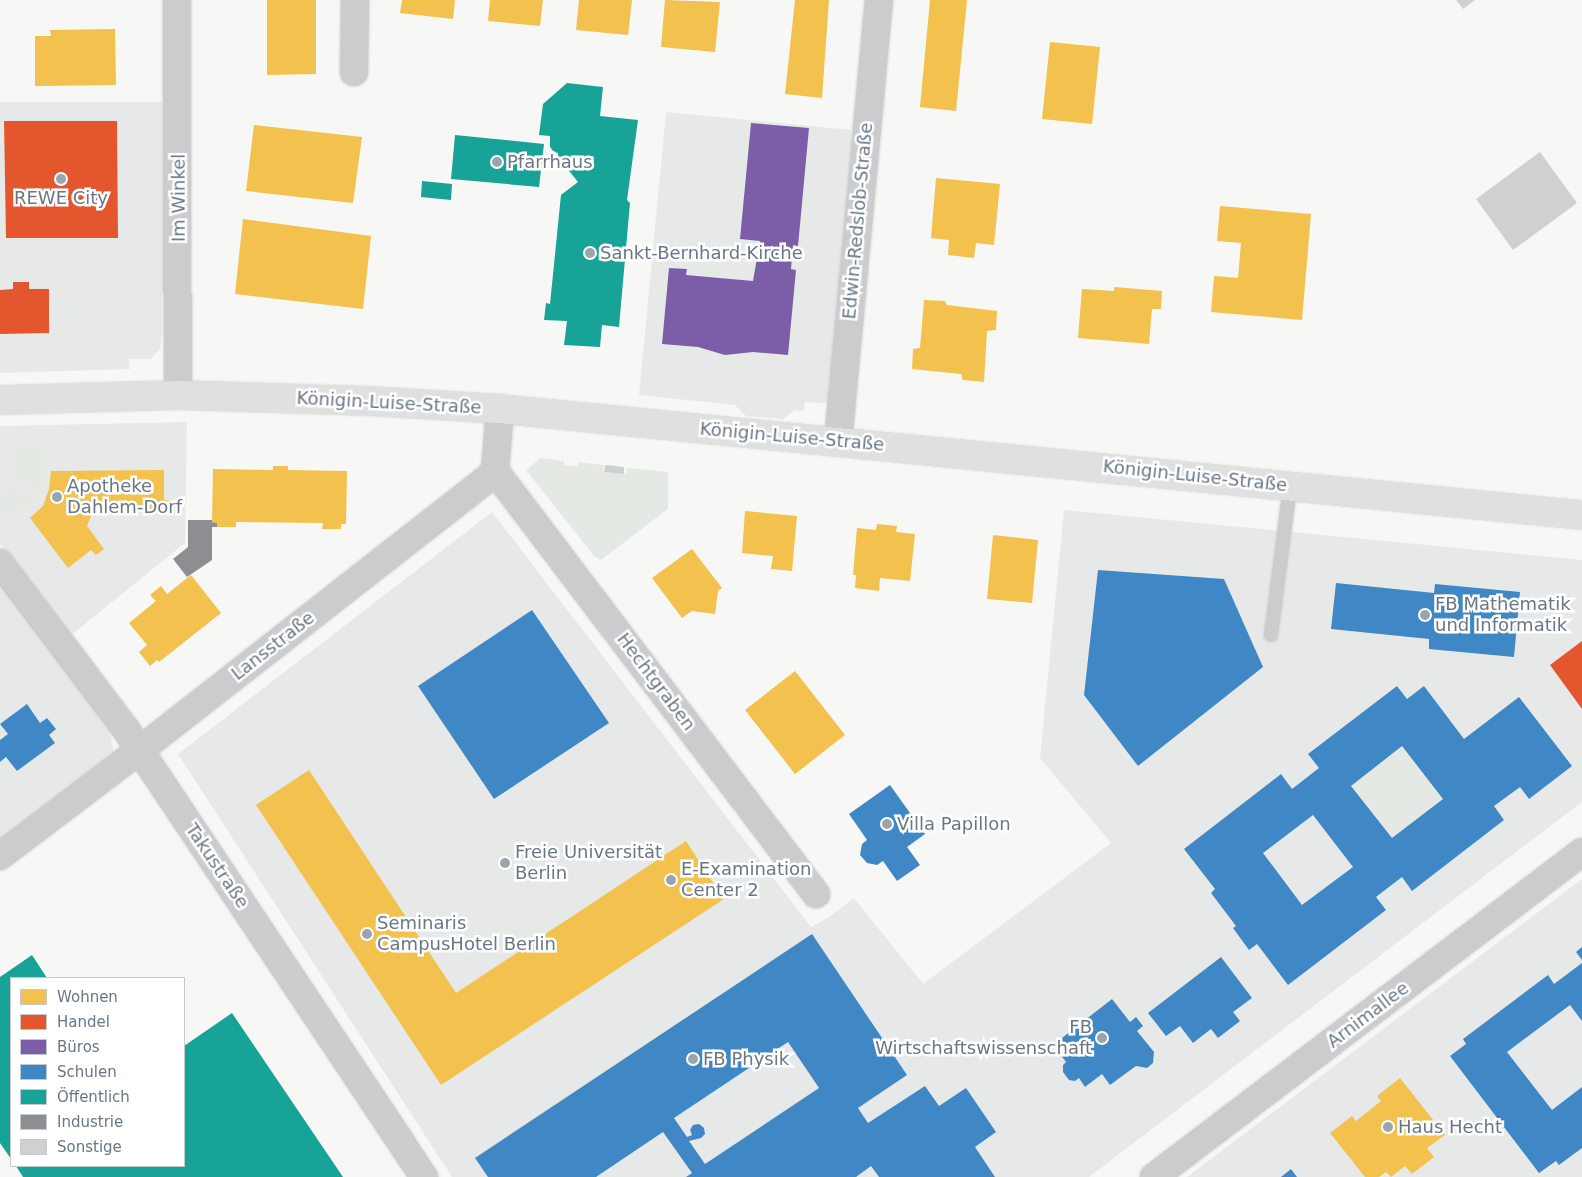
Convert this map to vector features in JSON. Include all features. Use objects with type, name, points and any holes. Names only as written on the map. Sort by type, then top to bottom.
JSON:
[{"type":"main road","name":"Königin-Luise-Straße","points":[[0,400],[178,395],[370,400],[500,409],[1582,515]]},
{"type":"street","name":"Im Winkel","points":[[177,0],[178,395]]},
{"type":"street","points":[[354,72],[355,0]]},
{"type":"street","name":"Edwin-Redslob-Straße","points":[[838,441],[879,0]]},
{"type":"street","points":[[495,471],[500,409]]},
{"type":"street","name":"Lansstraße","points":[[0,856],[140,750],[474,490],[495,471]]},
{"type":"street","name":"Hechtgraben","points":[[495,471],[816,894]]},
{"type":"street","name":"Takustraße","points":[[0,563],[140,750],[424,1177]]},
{"type":"street","name":"Arnimallee","points":[[1154,1177],[1582,852]]},
{"type":"lane","points":[[1271,635],[1290,486]]},
{"type":"shaded area","points":[[0,102],[162,102],[162,333],[160,349],[150,359],[129,359],[130,369],[0,373]]},
{"type":"shaded area","points":[[666,112],[851,130],[851,173],[828,402],[805,402],[804,411],[795,410],[783,419],[746,416],[735,405],[639,395]]},
{"type":"shaded area","points":[[187,422],[185,543],[70,636],[0,544],[0,426]]},
{"type":"shaded area","points":[[41,445],[42,465],[39,489],[15,478],[15,446]]},
{"type":"shaded area","points":[[541,458],[564,461],[564,465],[577,466],[578,462],[603,465],[603,472],[627,474],[627,468],[668,472],[668,509],[601,560],[594,556],[526,470]]},
{"type":"shaded area","points":[[12,487],[32,495],[32,499],[30,504],[2,521],[0,496]]},
{"type":"shaded area","name":"Freie Universität Berlin","points":[[1064,510],[1582,560],[1582,802],[1089,1177],[452,1177],[178,754],[492,512],[811,927],[829,917],[854,898],[923,984],[1111,843],[1040,758]]},
{"type":"shaded area","points":[[0,588],[110,733],[114,753],[0,841]]},
{"type":"shaded area","points":[[1402,746],[1443,799],[1392,838],[1351,786]]},
{"type":"shaded area","points":[[1582,879],[1582,1177],[1187,1177]]},
{"type":"building: Wohnen","points":[[267,0],[316,0],[316,74],[267,75]]},
{"type":"building: Wohnen","points":[[402,0],[455,0],[453,19],[400,13]]},
{"type":"building: Wohnen","points":[[490,0],[543,0],[540,26],[488,21]]},
{"type":"building: Wohnen","points":[[579,0],[632,0],[628,35],[576,30]]},
{"type":"building: Wohnen","points":[[665,0],[720,2],[715,52],[661,47]]},
{"type":"building: Wohnen","points":[[795,0],[829,0],[822,98],[785,94]]},
{"type":"building: Wohnen","points":[[930,0],[967,0],[956,111],[920,107]]},
{"type":"building: Wohnen","points":[[115,29],[116,85],[35,86],[35,36],[51,36],[50,30]]},
{"type":"building: Wohnen","points":[[1050,42],[1100,47],[1092,124],[1042,119]]},
{"type":"building: Wohnen","points":[[254,125],[362,137],[353,203],[246,191]]},
{"type":"building: Wohnen","points":[[936,178],[1000,184],[994,245],[976,243],[974,258],[948,255],[949,240],[931,238]]},
{"type":"building: Wohnen","points":[[1220,206],[1311,214],[1302,320],[1211,312],[1214,276],[1238,278],[1241,243],[1217,241]]},
{"type":"building: Wohnen","points":[[243,219],[371,236],[363,309],[235,294]]},
{"type":"building: Wohnen","points":[[1114,287],[1162,291],[1161,309],[1152,309],[1149,344],[1078,338],[1082,289],[1114,291]]},
{"type":"building: Wohnen","points":[[924,300],[945,301],[947,305],[997,311],[996,330],[987,331],[984,382],[963,380],[961,374],[912,369],[913,349],[920,348]]},
{"type":"building: Wohnen","points":[[273,466],[288,466],[288,470],[347,471],[346,524],[341,524],[341,529],[322,529],[323,523],[236,522],[236,527],[217,527],[217,523],[212,522],[213,469],[273,470]]},
{"type":"building: Wohnen","points":[[164,470],[164,500],[171,500],[171,510],[93,511],[87,526],[104,549],[96,555],[91,550],[68,568],[30,518],[43,506],[49,489],[51,471]]},
{"type":"building: Wohnen","points":[[745,511],[797,516],[792,571],[771,569],[773,556],[742,553]]},
{"type":"building: Wohnen","points":[[877,524],[897,526],[896,532],[915,534],[910,581],[880,578],[879,591],[855,588],[856,575],[853,575],[857,528],[876,530]]},
{"type":"building: Wohnen","points":[[993,535],[1038,540],[1032,603],[987,599]]},
{"type":"building: Wohnen","points":[[692,549],[722,588],[718,591],[715,614],[692,611],[682,618],[652,578]]},
{"type":"building: Wohnen","points":[[191,575],[221,613],[159,662],[157,660],[150,666],[139,652],[147,645],[129,623],[156,601],[150,595],[161,586],[167,594]]},
{"type":"building: Wohnen","points":[[795,671],[845,735],[795,774],[745,710]]},
{"type":"building: Wohnen","points":[[309,770],[456,993],[686,841],[724,899],[441,1085],[256,805]]},
{"type":"building: Wohnen","name":"Haus Hecht","points":[[1400,1078],[1445,1135],[1427,1148],[1434,1157],[1412,1174],[1405,1166],[1391,1177],[1386,1172],[1379,1177],[1365,1177],[1330,1133],[1352,1116],[1356,1121],[1381,1101],[1377,1096]]},
{"type":"building: Handel","name":"REWE City","points":[[4,121],[117,121],[118,238],[6,238]]},
{"type":"building: Handel","points":[[13,282],[29,282],[29,289],[49,289],[49,333],[0,334],[0,290],[13,289]]},
{"type":"building: Handel","points":[[1582,641],[1582,709],[1550,665]]},
{"type":"building: Büros","points":[[751,123],[809,128],[798,246],[793,245],[791,269],[796,270],[788,355],[753,352],[725,355],[698,347],[662,344],[669,268],[687,269],[686,275],[753,281],[760,241],[740,239]]},
{"type":"building: Schulen","points":[[1098,570],[1224,579],[1263,667],[1138,766],[1084,695]]},
{"type":"building: Schulen","name":"FB Mathematik und Informatik","points":[[1336,583],[1434,593],[1435,584],[1520,592],[1514,657],[1429,649],[1429,639],[1331,629]]},
{"type":"building: Schulen","points":[[532,610],[609,723],[494,799],[418,686]]},
{"type":"building: Schulen","name":"FB Mathematik und Informatik","points":[[1397,686],[1407,699],[1424,686],[1464,739],[1519,697],[1572,766],[1529,799],[1520,787],[1494,806],[1504,820],[1412,891],[1402,877],[1376,897],[1386,910],[1288,985],[1257,944],[1249,950],[1233,928],[1236,926],[1211,893],[1215,889],[1184,849],[1281,774],[1292,789],[1319,768],[1308,754]],"holes":[[[1402,746],[1443,799],[1392,838],[1351,786]],[[1313,815],[1353,867],[1302,905],[1263,853]]]},
{"type":"building: Schulen","points":[[27,704],[40,723],[47,718],[56,729],[49,735],[55,743],[17,771],[6,757],[0,762],[0,740],[8,734],[0,724]]},
{"type":"building: Schulen","name":"Villa Papillon","points":[[890,785],[925,834],[907,847],[920,865],[897,881],[883,861],[877,865],[867,863],[860,855],[862,844],[867,840],[849,814]]},
{"type":"building: Schulen","name":"FB Physik","points":[[812,934],[907,1075],[858,1108],[868,1123],[925,1086],[939,1106],[966,1088],[996,1132],[975,1147],[995,1177],[879,1177],[871,1166],[856,1177],[686,1177],[692,1173],[663,1132],[596,1177],[488,1177],[475,1158]],"holes":[[[788,1042],[819,1088],[705,1164],[689,1141],[701,1138],[705,1134],[704,1128],[699,1124],[693,1125],[690,1130],[692,1135],[687,1137],[674,1118]]]},
{"type":"building: Schulen","points":[[1582,947],[1582,960],[1576,952]]},
{"type":"building: Schulen","points":[[1221,957],[1252,998],[1233,1012],[1240,1021],[1218,1038],[1211,1029],[1193,1043],[1180,1026],[1166,1036],[1148,1013]]},
{"type":"building: Schulen","points":[[1582,963],[1582,1021],[1570,1005],[1507,1052],[1552,1110],[1582,1087],[1582,1148],[1559,1165],[1556,1161],[1539,1173],[1450,1056],[1466,1044],[1463,1039],[1548,975],[1554,984]]},
{"type":"building: Schulen","name":"FB Wirtschaftswissenschaft","points":[[1112,999],[1130,1022],[1136,1017],[1143,1026],[1137,1031],[1154,1052],[1153,1063],[1147,1068],[1136,1066],[1110,1085],[1102,1074],[1085,1087],[1079,1078],[1075,1081],[1069,1080],[1063,1072],[1063,1065],[1066,1062],[1053,1045]]},
{"type":"building: Schulen","points":[[1291,1169],[1297,1177],[1281,1177]]},
{"type":"building: Öffentlich","name":"Sankt-Bernhard-Kirche","points":[[567,83],[603,87],[600,116],[638,120],[627,200],[630,203],[619,327],[602,325],[600,347],[564,345],[567,321],[544,320],[546,303],[550,304],[561,195],[578,182],[558,157],[558,153],[554,152],[550,147],[550,136],[539,135],[543,104]]},
{"type":"building: Öffentlich","name":"Pfarrhaus","points":[[455,135],[544,144],[539,187],[451,179]]},
{"type":"building: Öffentlich","points":[[422,181],[452,184],[451,200],[421,197]]},
{"type":"building: Öffentlich","points":[[32,955],[46,977],[10,977],[10,1158],[0,1143],[0,977]]},
{"type":"building: Öffentlich","points":[[232,1013],[343,1177],[23,1177],[17,1167],[185,1167],[185,1045]]},
{"type":"building: Industrie","points":[[188,520],[212,520],[212,522],[217,523],[217,527],[212,527],[212,560],[187,577],[173,559],[188,547]]},
{"type":"building: Sonstige","points":[[1456,0],[1475,0],[1463,9]]},
{"type":"building: Sonstige","points":[[1540,152],[1577,203],[1513,250],[1476,199]]},
{"type":"building: Sonstige","points":[[605,465],[624,467],[624,474],[604,472]]},
{"type":"place","name":"Pfarrhaus","points":[[497,162]]},
{"type":"place","name":"REWE City","points":[[61,179]]},
{"type":"place","name":"Sankt-Bernhard-Kirche","points":[[590,253]]},
{"type":"place","name":"Apotheke Dahlem-Dorf","points":[[57,497]]},
{"type":"place","name":"FB Mathematik und Informatik","points":[[1425,615]]},
{"type":"place","name":"Villa Papillon","points":[[887,824]]},
{"type":"place","name":"Freie Universität Berlin","points":[[505,863]]},
{"type":"place","name":"E-Examination Center 2","points":[[671,880]]},
{"type":"place","name":"Seminaris CampusHotel Berlin","points":[[367,934]]},
{"type":"place","name":"FB Wirtschaftswissenschaft","points":[[1102,1038]]},
{"type":"place","name":"FB Physik","points":[[693,1059]]},
{"type":"place","name":"Haus Hecht","points":[[1388,1127]]}]
